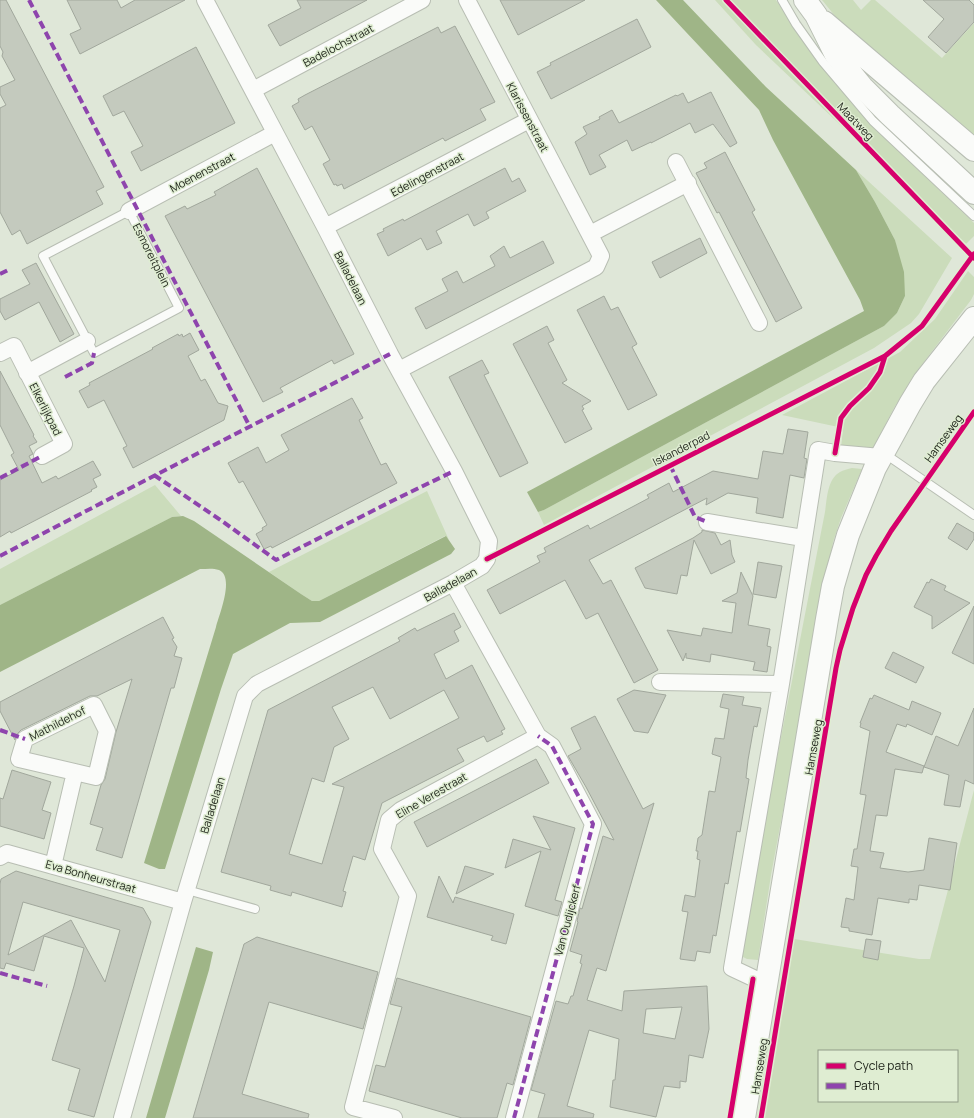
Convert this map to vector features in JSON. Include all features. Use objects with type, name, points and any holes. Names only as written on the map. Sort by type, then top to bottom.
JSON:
[{"type":"street","name":"Balladelaan","points":[[122,1118],[185,896],[245,696],[257,684],[453,583],[482,566],[487,559],[489,541],[454,471],[399,370],[205,0]]},
{"type":"street","name":"Badelochstraat","points":[[253,90],[422,0]]},
{"type":"street","name":"Klarissenstraat","points":[[399,370],[596,267],[601,256],[467,0]]},
{"type":"street","points":[[811,7],[974,150]]},
{"type":"street","points":[[811,7],[836,55],[862,87],[890,116],[974,193]]},
{"type":"street","name":"Edelingenstraat","points":[[325,227],[529,120]]},
{"type":"street","name":"Moenenstraat","points":[[129,211],[276,133]]},
{"type":"street","points":[[676,162],[759,322]]},
{"type":"street","points":[[590,234],[688,183]]},
{"type":"street","name":"Hamseweg","points":[[744,1118],[759,981],[833,586],[848,535],[866,489],[881,457],[924,381],[974,318]]},
{"type":"street","name":"Elkerlijkpad","points":[[27,373],[87,341]]},
{"type":"street","name":"Elkerlijkpad","points":[[0,353],[14,346],[64,444],[42,456]]},
{"type":"street","points":[[759,981],[732,968],[818,450],[881,457]]},
{"type":"street","points":[[707,522],[803,538]]},
{"type":"street","points":[[453,583],[538,736]]},
{"type":"street","points":[[660,682],[780,684]]},
{"type":"street","name":"Mathildehof","points":[[94,704],[107,730],[96,777],[76,772],[19,759],[25,739],[94,704]]},
{"type":"street","name":"Eline Verestraat","points":[[394,1118],[353,1106],[408,896],[382,849],[389,820],[401,810],[538,736]]},
{"type":"street","name":"Van Oudijckerf","points":[[514,1118],[593,824],[552,746],[538,736]]},
{"type":"street","points":[[53,866],[76,772]]},
{"type":"street","name":"Eva Bonheurstraat","points":[[0,857],[7,853],[53,866],[185,896]]},
{"type":"lane","name":"Maatweg","points":[[782,0],[796,24],[823,62],[872,122],[974,216]]},
{"type":"lane","name":"Esmoreitplein","points":[[129,211],[179,308],[94,353],[43,256],[129,211]]},
{"type":"lane","points":[[881,457],[892,458],[974,514]]},
{"type":"lane","points":[[185,896],[255,909]]},
{"type":"shaded area","points":[[656,0],[683,0],[766,87],[856,170],[895,240],[904,272],[905,296],[897,313],[884,326],[538,512],[527,492],[864,311],[860,300],[773,140],[759,110]]},
{"type":"shaded area","points":[[715,0],[776,0],[815,57],[874,128],[974,223],[974,236],[966,244],[756,45]]},
{"type":"shaded area","points":[[822,0],[853,0],[861,10],[871,0],[875,0],[942,58],[974,23],[974,140],[848,32]]},
{"type":"shaded area","points":[[856,170],[952,258],[919,314],[911,323],[874,348],[544,525],[538,512],[884,326],[897,313],[905,296],[895,240]]},
{"type":"shaded area","points":[[968,271],[974,277],[974,294],[971,300],[914,375],[894,408],[871,452],[841,448],[843,428],[782,415],[900,352],[935,319]]},
{"type":"shaded area","points":[[852,468],[862,469],[841,518],[833,542],[771,875],[758,960],[747,959],[739,955],[741,942],[825,512],[828,490],[836,475]]},
{"type":"shaded area","points":[[155,485],[181,516],[172,517],[0,605],[0,569]]},
{"type":"shaded area","points":[[427,491],[449,540],[445,536],[319,601],[312,601],[269,572]]},
{"type":"shaded area","points":[[183,516],[194,521],[312,601],[319,601],[446,536],[455,549],[451,554],[320,622],[290,623],[233,654],[165,869],[159,869],[144,863],[225,597],[226,580],[224,574],[217,569],[200,569],[0,672],[0,605],[172,517]]},
{"type":"shaded area","points":[[974,790],[974,1118],[757,1118],[788,938],[919,959],[930,959]]},
{"type":"shaded area","points":[[196,947],[213,952],[209,970],[165,1118],[146,1118]]},
{"type":"building","points":[[0,0],[6,0],[104,187],[96,191],[103,204],[27,244],[20,230],[12,235],[0,212],[0,108],[6,105],[0,94],[0,87],[15,80],[2,56],[3,52],[0,46]]},
{"type":"building","points":[[67,0],[117,0],[121,8],[135,0],[185,0],[80,54],[70,34],[81,29]]},
{"type":"building","points":[[297,0],[367,0],[280,46],[268,25],[301,8]]},
{"type":"building","points":[[500,0],[585,0],[518,35]]},
{"type":"building","points":[[923,0],[969,0],[974,5],[974,22],[946,53],[928,37],[944,19]]},
{"type":"building","points":[[637,19],[651,47],[551,99],[537,72],[551,65],[550,63]]},
{"type":"building","points":[[455,26],[495,102],[480,109],[486,120],[445,141],[443,138],[344,189],[342,184],[337,186],[336,184],[334,185],[323,164],[330,160],[312,126],[305,130],[292,106],[299,102],[298,99],[305,95],[438,27],[441,33]]},
{"type":"building","points":[[196,47],[235,123],[141,171],[131,152],[143,146],[124,111],[113,116],[103,96]]},
{"type":"building","points":[[711,92],[737,143],[730,147],[713,124],[695,133],[690,123],[632,151],[627,140],[599,155],[606,167],[590,175],[575,142],[587,134],[583,127],[600,119],[599,117],[612,110],[619,123],[676,95],[677,96],[683,93],[688,103]]},
{"type":"building","points":[[725,152],[755,210],[752,212],[802,308],[776,322],[719,212],[717,213],[696,173],[707,168],[704,163]]},
{"type":"building","points":[[257,168],[354,354],[334,364],[332,360],[280,388],[283,392],[263,402],[165,216],[185,206],[187,209],[216,195],[214,192]]},
{"type":"building","points":[[505,168],[512,182],[519,178],[526,191],[486,212],[489,218],[474,226],[468,214],[436,231],[442,243],[427,250],[421,238],[388,256],[377,234],[384,231],[383,229],[403,219],[404,221]]},
{"type":"building","points":[[700,238],[707,253],[660,278],[652,262]]},
{"type":"building","points":[[543,241],[554,263],[426,329],[415,308],[448,291],[442,279],[457,271],[463,283],[495,266],[490,256],[504,246],[510,258]]},
{"type":"building","points":[[36,263],[74,334],[60,342],[39,302],[5,320],[0,311],[0,299],[30,284],[22,270]]},
{"type":"building","points":[[604,296],[611,310],[618,307],[637,344],[632,347],[657,395],[628,410],[577,310]]},
{"type":"building","points":[[547,326],[554,340],[548,343],[567,380],[562,383],[591,401],[582,406],[584,409],[582,410],[592,429],[565,443],[513,344]]},
{"type":"building","points":[[190,333],[199,350],[188,356],[201,381],[205,379],[218,403],[228,406],[224,420],[133,468],[123,448],[127,446],[104,400],[88,408],[79,391],[90,385],[89,383],[178,334],[179,336],[182,334],[183,337]]},
{"type":"building","points":[[482,360],[489,373],[484,375],[528,463],[500,477],[449,377]]},
{"type":"building","points":[[0,371],[37,442],[29,446],[33,454],[29,456],[42,483],[56,476],[58,479],[93,461],[101,475],[93,479],[97,487],[91,490],[92,491],[11,533],[10,531],[0,537],[0,480],[19,470],[11,455],[14,453],[0,425]]},
{"type":"building","points":[[352,398],[363,418],[359,420],[381,465],[386,463],[397,483],[272,548],[271,546],[264,549],[256,534],[263,530],[262,528],[267,525],[243,481],[239,483],[228,463],[258,447],[266,463],[289,450],[281,435]]},
{"type":"building","points":[[788,429],[808,432],[804,458],[807,459],[804,478],[790,475],[783,518],[756,513],[758,498],[728,493],[706,505],[707,498],[589,560],[603,584],[611,580],[658,670],[634,683],[598,613],[586,619],[565,580],[500,614],[487,590],[540,562],[537,556],[546,552],[544,548],[588,525],[590,529],[649,498],[647,495],[669,483],[673,492],[713,471],[758,479],[763,451],[783,454]]},
{"type":"building","points":[[957,523],[974,533],[974,539],[967,550],[948,538]]},
{"type":"building","points":[[702,530],[715,533],[721,545],[730,540],[732,555],[735,562],[711,574],[694,540],[687,576],[681,575],[677,594],[645,588],[635,568],[693,538],[702,532]]},
{"type":"building","points":[[758,562],[782,566],[776,598],[753,594]]},
{"type":"building","points":[[741,572],[753,596],[748,625],[770,629],[767,646],[771,647],[767,672],[753,670],[755,662],[711,654],[710,662],[686,658],[686,653],[683,661],[667,630],[701,636],[703,628],[732,633],[736,603],[722,601],[737,593]]},
{"type":"building","points":[[931,579],[946,586],[944,590],[970,603],[932,629],[932,616],[914,607],[927,582],[929,583]]},
{"type":"building","points":[[974,606],[974,664],[952,653]]},
{"type":"building","points":[[454,613],[461,627],[454,631],[459,641],[434,654],[446,679],[472,665],[505,729],[501,731],[503,734],[487,742],[484,736],[457,749],[464,761],[382,803],[365,860],[353,856],[343,891],[346,892],[342,907],[292,892],[291,896],[270,890],[271,886],[221,872],[268,710],[400,641],[398,638],[415,628],[417,631]],"holes":[[[373,687],[390,719],[444,690],[459,718],[332,784],[344,787],[322,864],[289,854],[312,778],[324,782],[334,747],[349,739],[332,707]]]},
{"type":"building","points":[[163,617],[177,647],[174,656],[182,658],[174,688],[171,688],[122,858],[96,850],[103,828],[90,824],[101,785],[105,779],[116,732],[132,679],[97,696],[90,696],[21,730],[15,740],[0,711],[0,702]]},
{"type":"building","points":[[893,652],[924,667],[916,683],[885,668]]},
{"type":"building","points":[[634,690],[666,695],[648,733],[634,731],[617,699]]},
{"type":"building","points":[[723,694],[744,697],[742,705],[761,708],[757,727],[754,726],[748,760],[746,778],[749,779],[740,832],[737,831],[728,884],[725,883],[716,936],[713,935],[710,953],[697,951],[695,961],[680,959],[688,912],[682,911],[685,895],[695,897],[700,860],[697,859],[698,851],[696,851],[698,838],[702,835],[709,791],[715,792],[721,757],[712,754],[715,738],[724,739],[729,709],[720,707]]},
{"type":"building","points":[[874,695],[909,710],[912,701],[941,713],[932,735],[907,724],[906,727],[897,724],[886,752],[924,766],[922,773],[895,769],[887,816],[876,815],[870,851],[884,853],[880,868],[908,872],[924,870],[929,838],[957,843],[950,890],[919,885],[917,900],[909,899],[909,903],[878,898],[872,935],[849,931],[849,928],[841,927],[846,898],[854,900],[858,867],[851,866],[854,849],[857,849],[866,795],[860,794],[870,731],[860,727],[860,723],[870,698],[872,699]]},
{"type":"building","points":[[974,708],[974,784],[965,780],[960,807],[944,805],[949,775],[924,767],[936,736],[958,746]]},
{"type":"building","points":[[595,716],[643,809],[654,803],[606,971],[597,968],[587,1000],[622,1011],[624,991],[707,986],[709,1029],[703,1058],[689,1055],[686,1082],[680,1081],[680,1088],[664,1086],[656,1117],[610,1107],[613,1080],[615,1080],[619,1039],[589,1030],[567,1106],[594,1114],[593,1118],[538,1118],[545,1094],[531,1090],[556,1001],[568,1004],[571,996],[573,996],[582,964],[580,963],[582,955],[570,951],[578,922],[580,908],[582,909],[603,836],[614,840],[568,756],[581,749],[571,728]],"holes":[[[682,1007],[675,1039],[643,1033],[646,1009]]]},
{"type":"building","points":[[536,759],[549,783],[427,847],[414,822]]},
{"type":"building","points":[[12,770],[51,782],[42,810],[51,813],[44,839],[0,826],[0,798],[3,799]]},
{"type":"building","points":[[533,816],[575,828],[555,900],[562,902],[558,916],[525,906],[541,851],[505,868],[513,839],[551,850]]},
{"type":"building","points":[[465,866],[476,869],[494,874],[456,894]]},
{"type":"building","points":[[16,871],[143,908],[151,922],[94,1117],[68,1110],[80,1069],[52,1060],[84,948],[44,936],[34,971],[6,963],[4,969],[0,968],[1,879]],"holes":[[[23,902],[120,930],[105,982],[71,920],[8,955]]]},
{"type":"building","points":[[439,876],[453,903],[455,897],[514,914],[506,944],[491,940],[493,936],[427,917]]},
{"type":"building","points":[[257,937],[378,972],[363,1029],[269,1002],[242,1094],[309,1114],[308,1118],[193,1118],[244,944]]},
{"type":"building","points":[[866,939],[881,941],[878,960],[863,957]]},
{"type":"building","points":[[397,978],[531,1017],[513,1085],[507,1083],[497,1118],[462,1118],[369,1091],[376,1065],[385,1067],[402,1007],[390,1004]]},
{"type":"marked path","points":[[29,0],[250,427]]},
{"type":"marked path","points":[[0,274],[10,269]]},
{"type":"marked path","points":[[65,377],[92,363],[94,353]]},
{"type":"marked path","points":[[0,556],[390,354]]},
{"type":"marked path","points":[[0,478],[42,456]]},
{"type":"marked path","points":[[670,465],[695,517],[707,522]]},
{"type":"marked path","points":[[154,475],[276,560],[454,471]]},
{"type":"marked path","points":[[0,730],[25,739]]},
{"type":"marked path","points":[[514,1118],[593,824],[552,746],[538,736]]},
{"type":"marked path","points":[[0,973],[47,986]]},
{"type":"cycle path","points":[[726,0],[974,258]]},
{"type":"cycle path","name":"Iskanderpad","points":[[487,559],[885,356],[922,326],[974,254]]},
{"type":"cycle path","points":[[835,453],[841,418],[850,406],[869,388],[880,372],[885,356]]},
{"type":"cycle path","points":[[761,1118],[840,650],[853,608],[866,575],[876,556],[891,531],[974,412]]},
{"type":"cycle path","points":[[730,1118],[753,979]]}]
